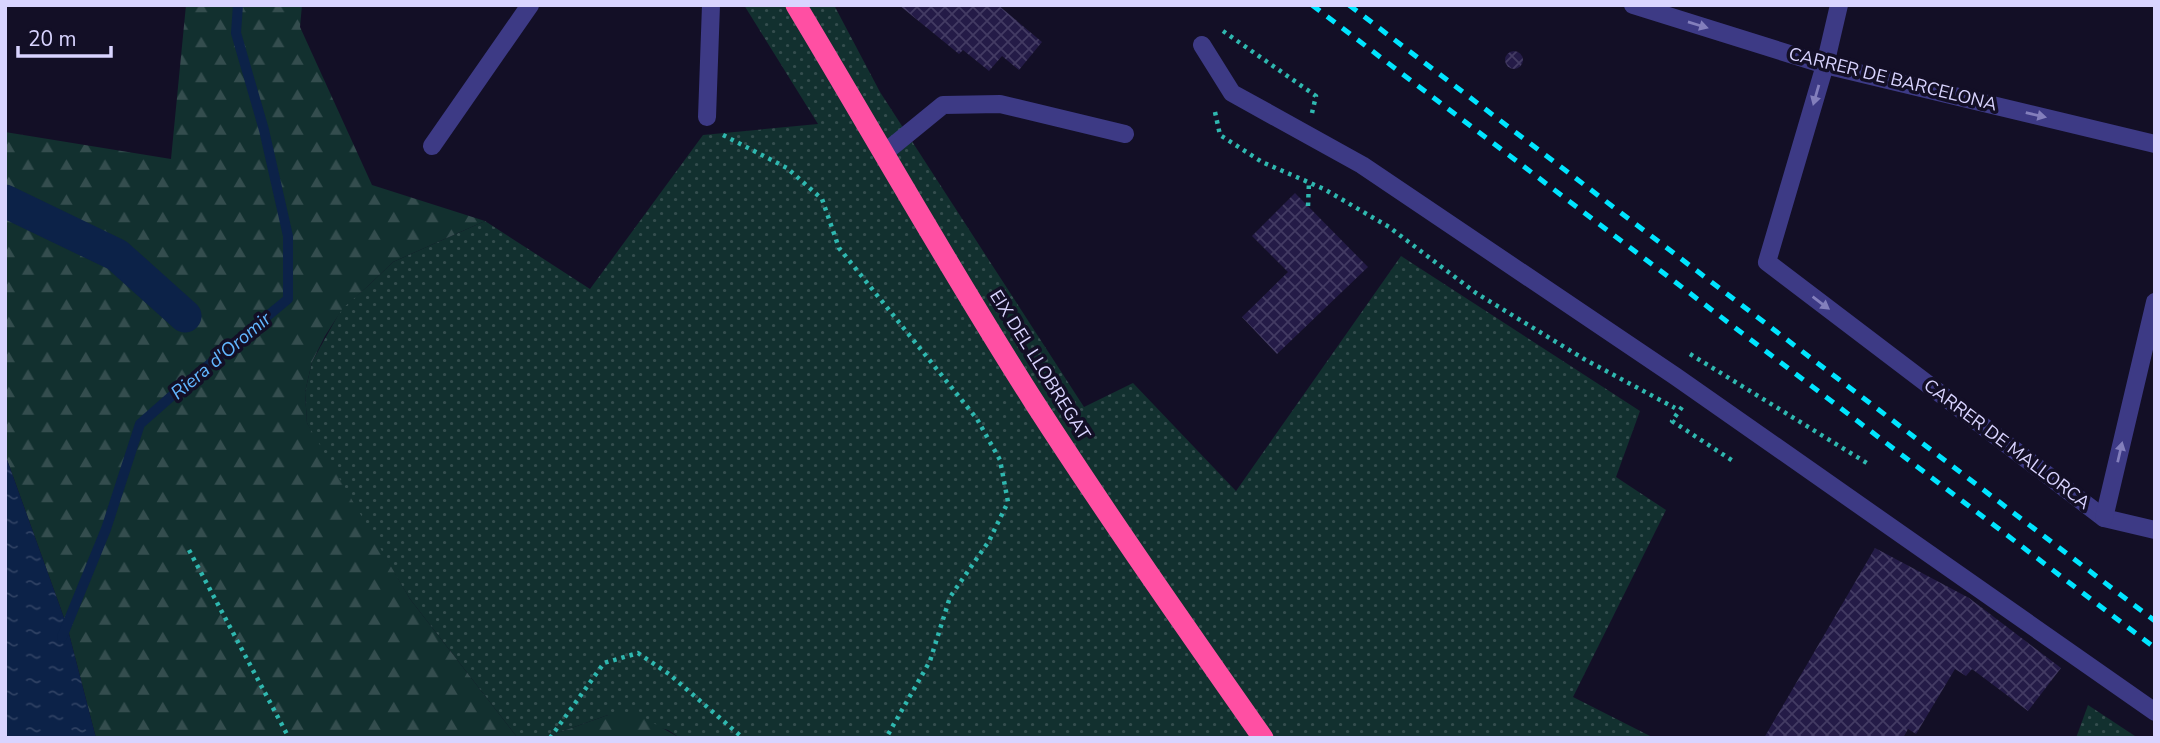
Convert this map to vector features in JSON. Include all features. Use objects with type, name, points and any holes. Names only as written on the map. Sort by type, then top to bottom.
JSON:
[{"type":"highway","name":"EIX DEL LLOBREGAT","points":[[796,5],[1036,405],[1157,587],[1263,738]]},
{"type":"street","points":[[432,146],[530,5]]},
{"type":"street","points":[[707,117],[711,5]]},
{"type":"street","name":"CARRER DE BARCELONA","points":[[1633,5],[1825,65],[2155,144]]},
{"type":"street","points":[[1825,65],[1839,5]]},
{"type":"street","points":[[1202,46],[1232,93],[1362,165],[1675,376],[2155,712]]},
{"type":"street","name":"CARRER DE MALLORCA","points":[[1825,65],[1767,262],[2104,518],[2155,302]]},
{"type":"street","points":[[883,154],[943,105],[1000,104],[1125,134]]},
{"type":"street","points":[[2104,518],[2155,530]]},
{"type":"path","points":[[1215,109],[1220,135],[1262,163],[1324,189],[1389,227],[1476,293],[1584,359],[1679,411]]},
{"type":"path","points":[[707,117],[715,131],[787,168],[822,199],[839,248],[977,419],[1000,460],[1009,502],[989,541],[950,597],[930,661],[886,738]]},
{"type":"path","points":[[1308,206],[1310,183]]},
{"type":"path","points":[[1672,422],[1733,461]]},
{"type":"path","points":[[189,550],[289,738]]},
{"type":"path","points":[[550,738],[604,663],[638,653],[669,674],[743,738]]},
{"type":"green space","points":[[186,5],[302,5],[300,27],[372,185],[485,221],[393,262],[343,308],[312,362],[305,392],[307,423],[410,599],[517,737],[546,737],[608,715],[641,716],[680,738],[96,738],[67,626],[5,454],[5,132],[171,159]]},
{"type":"green space","points":[[744,5],[834,5],[880,92],[1084,407],[1133,383],[1236,491],[1401,256],[1640,411],[1616,477],[1666,510],[1573,697],[1654,738],[680,738],[668,730],[608,715],[546,737],[517,737],[410,599],[320,449],[307,423],[305,392],[312,362],[342,308],[393,262],[485,221],[590,289],[703,135],[818,124]]},
{"type":"green space","points":[[2088,705],[2138,738],[2076,738]]},
{"type":"water","points":[[5,454],[67,626],[96,738],[5,738]]},
{"type":"building","points":[[899,5],[998,5],[1042,42],[1019,70],[1002,56],[989,71],[963,50],[959,54]]},
{"type":"building","points":[[1510,51],[1518,51],[1523,60],[1521,67],[1510,69],[1505,64],[1505,56]]},
{"type":"building","points":[[1295,193],[1368,267],[1277,354],[1242,317],[1288,272],[1252,236]]},
{"type":"building","points":[[1875,548],[1969,598],[2061,668],[2028,711],[1972,669],[1966,676],[1955,669],[1916,734],[1908,729],[1903,738],[1764,738]]},
{"type":"waterway","name":"Riera d'Oromir","points":[[62,637],[106,529],[140,424],[288,299],[288,236],[264,130],[236,33],[238,5]]},
{"type":"waterway","points":[[5,201],[117,255],[185,316]]},
{"type":"railway","points":[[1312,5],[2155,648]]},
{"type":"railway","points":[[1349,5],[2155,621]]}]
